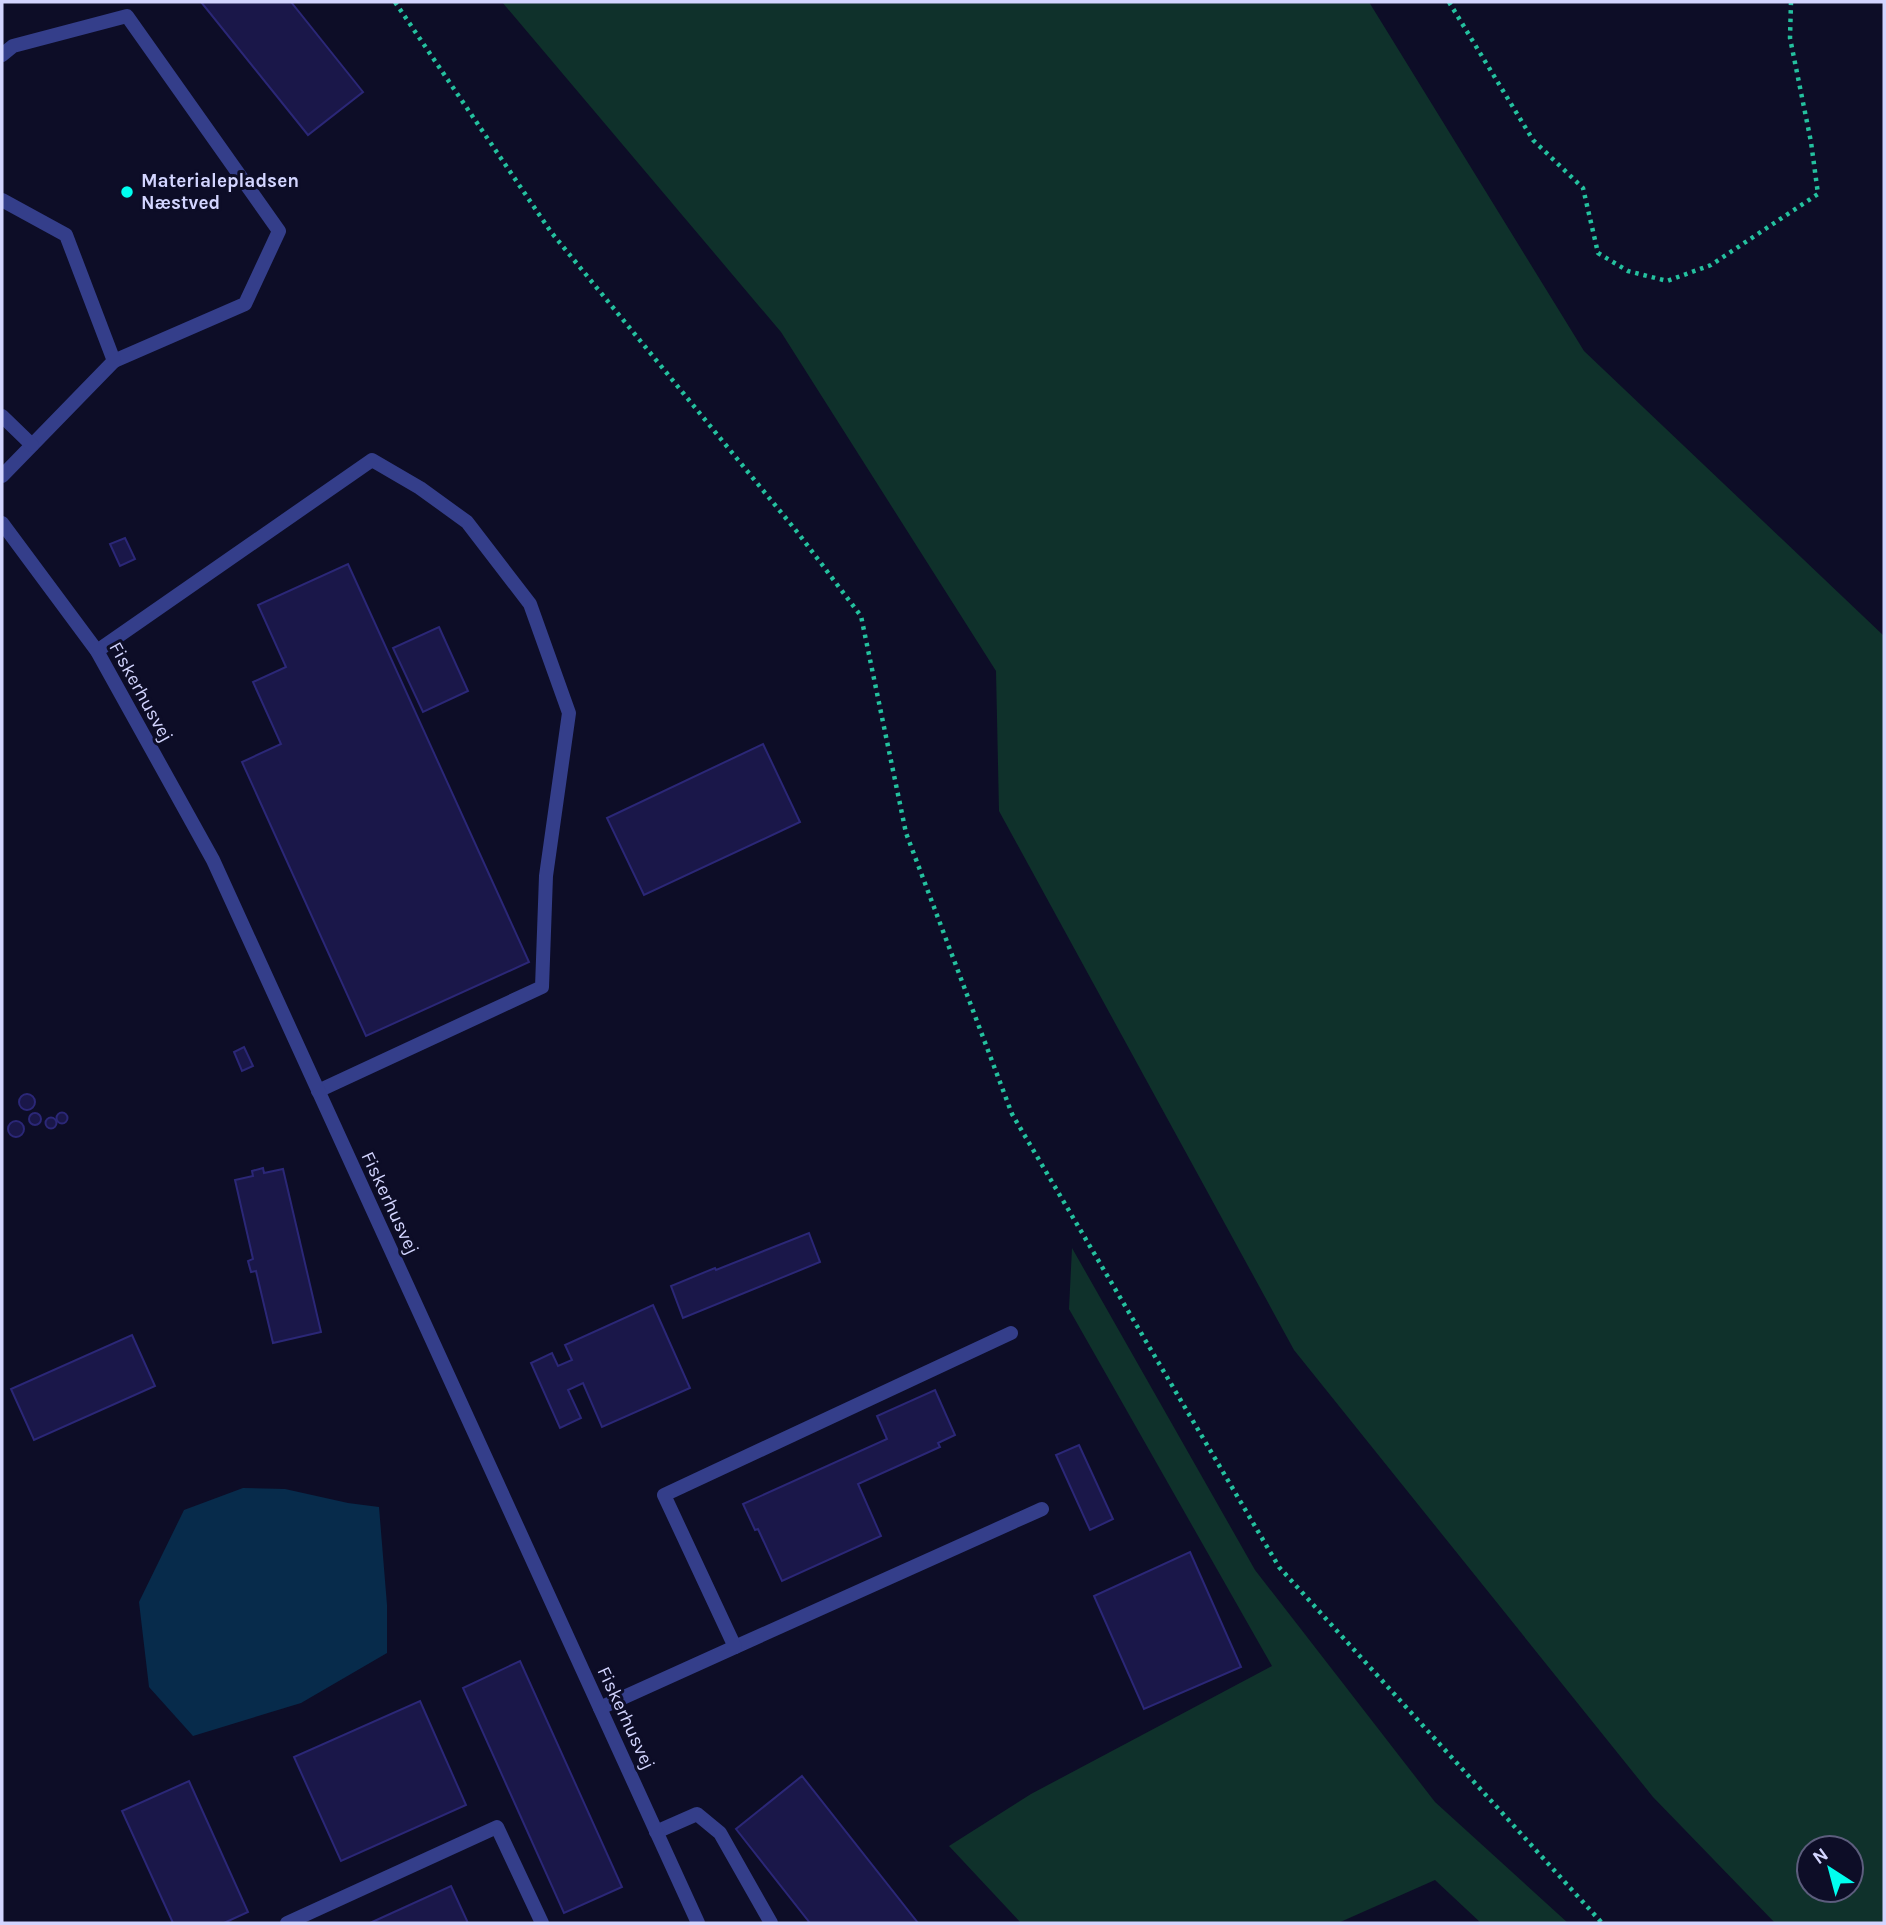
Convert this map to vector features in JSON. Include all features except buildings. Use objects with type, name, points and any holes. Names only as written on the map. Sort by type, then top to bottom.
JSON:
[{"type":"street","points":[[2,55],[13,46],[127,16],[279,232],[245,304],[114,361],[2,476]]},
{"type":"street","points":[[2,200],[66,235],[114,361]]},
{"type":"street","points":[[2,416],[32,445]]},
{"type":"street","points":[[97,651],[372,460],[420,488],[467,522],[530,604],[569,713],[546,876],[542,987],[318,1091]]},
{"type":"street","name":"Fiskerhusvej","points":[[2,523],[97,651],[213,860],[698,1923]]},
{"type":"street","points":[[735,1647],[664,1495],[1011,1333]]},
{"type":"street","points":[[600,1708],[1042,1509]]},
{"type":"street","points":[[656,1832],[697,1814],[720,1833],[771,1923]]},
{"type":"street","points":[[287,1923],[497,1827],[542,1923]]},
{"type":"path","points":[[395,2],[551,232],[799,533],[861,616],[906,833],[1012,1114],[1279,1567],[1602,1923]]},
{"type":"path","points":[[1449,2],[1533,140],[1583,188],[1598,253],[1628,271],[1667,281],[1711,265],[1818,194],[1811,142],[1790,38],[1791,2]]},
{"type":"green space","points":[[502,2],[1369,2],[1584,351],[1884,636],[1884,1923],[1775,1923],[1653,1797],[1294,1350],[999,811],[996,671],[781,332]]},
{"type":"green space","points":[[1072,1248],[1255,1570],[1435,1802],[1568,1923],[1481,1923],[1435,1880],[1338,1923],[1021,1923],[949,1846],[1031,1794],[1272,1666],[1069,1309]]},
{"type":"water","points":[[243,1488],[285,1489],[379,1507],[387,1605],[387,1653],[301,1703],[193,1736],[149,1687],[139,1602],[184,1510]]},
{"type":"place","name":"Materialepladsen Næstved","points":[[127,192]]}]
